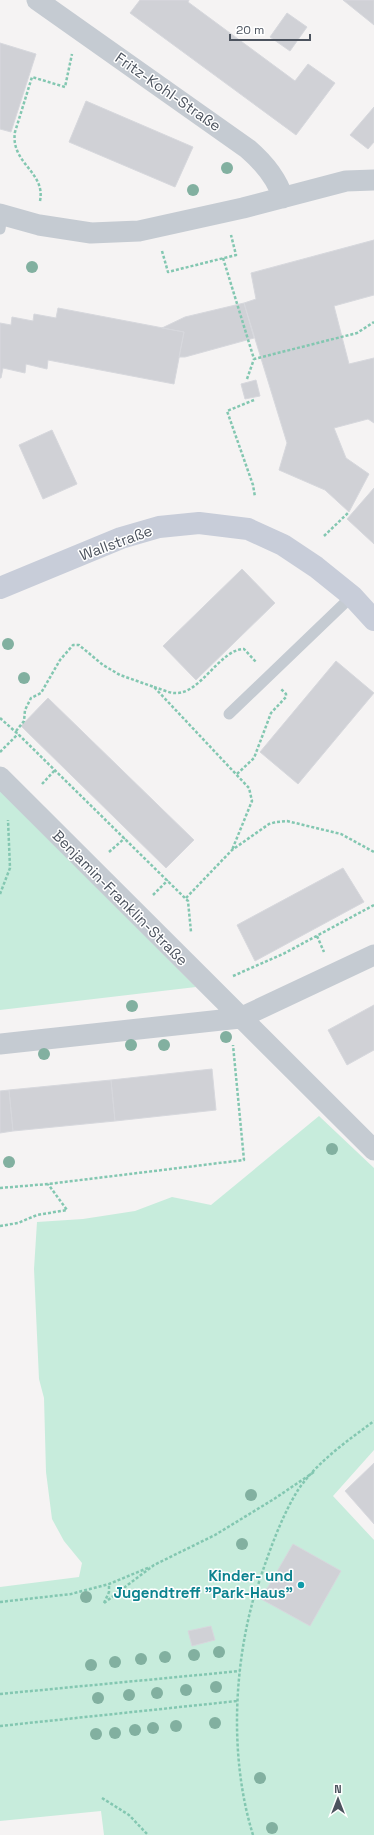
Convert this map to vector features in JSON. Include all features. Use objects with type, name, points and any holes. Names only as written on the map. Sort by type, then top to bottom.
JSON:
[{"type":"street","name":"Fritz-Kohl-Straße","points":[[37,0],[248,149],[263,162],[280,188],[283,198]]},
{"type":"street","points":[[1,219],[90,233],[140,231],[283,198],[346,181],[374,180]]},
{"type":"street","name":"Wallstraße","points":[[0,588],[121,538],[159,527],[199,522],[248,529],[283,545],[316,567],[352,596],[374,620]]},
{"type":"street","name":"Benjamin-Franklin-Straße","points":[[2,779],[374,1150]]},
{"type":"street","points":[[0,1044],[240,1018],[374,955]]},
{"type":"lane","points":[[229,714],[352,596]]},
{"type":"path","points":[[39,203],[40,187],[38,181],[17,153],[14,139],[15,132],[32,77],[64,88],[77,28]]},
{"type":"path","points":[[161,248],[168,272],[236,255],[230,231]]},
{"type":"path","points":[[223,258],[254,359],[247,379]]},
{"type":"path","points":[[254,359],[357,332],[374,322]]},
{"type":"path","points":[[254,400],[227,411],[253,485],[255,497]]},
{"type":"path","points":[[324,536],[349,512]]},
{"type":"path","points":[[16,731],[24,720],[25,710],[31,698],[41,692],[60,660],[72,645],[78,646],[103,665],[120,675],[154,687],[249,788],[252,801],[232,850]]},
{"type":"path","points":[[0,718],[16,731],[186,898],[190,906],[191,937]]},
{"type":"path","points":[[0,752],[18,734]]},
{"type":"path","points":[[0,894],[10,868],[10,835],[2,779]]},
{"type":"path","points":[[186,898],[232,850],[268,824],[276,822],[287,821],[341,834],[374,852]]},
{"type":"path","points":[[209,987],[283,954],[374,905]]},
{"type":"path","points":[[227,976],[233,981]]},
{"type":"path","points":[[0,1188],[48,1184],[244,1160],[232,1037],[240,1018]]},
{"type":"path","points":[[0,1226],[18,1223],[37,1215],[66,1210],[48,1184]]},
{"type":"path","points":[[253,1835],[247,1815],[240,1766],[237,1701],[240,1670],[251,1608],[272,1541],[299,1490],[317,1469],[340,1447],[374,1421]]},
{"type":"path","points":[[0,1602],[71,1594],[109,1584],[154,1565],[215,1535],[274,1499],[317,1469]]},
{"type":"path","points":[[109,1584],[109,1592],[104,1603],[154,1565]]},
{"type":"path","points":[[0,1694],[240,1670]]},
{"type":"path","points":[[0,1726],[237,1701]]},
{"type":"path","points":[[102,1798],[129,1815],[148,1835]]},
{"type":"green space","points":[[0,791],[196,987],[0,1010]]},
{"type":"green space","points":[[319,1116],[374,1168],[374,1450],[333,1496],[374,1540],[374,1835],[104,1835],[101,1811],[0,1821],[0,1587],[79,1577],[82,1563],[64,1541],[52,1519],[46,1472],[44,1398],[39,1379],[34,1269],[37,1222],[83,1219],[135,1211],[172,1197],[211,1205]]},
{"type":"building","points":[[140,0],[189,0],[188,2],[295,81],[308,64],[335,83],[296,135],[130,13]]},
{"type":"building","points":[[343,0],[374,0],[374,25]]},
{"type":"building","points":[[287,13],[307,27],[290,51],[270,37]]},
{"type":"building","points":[[0,43],[36,54],[11,132],[0,129]]},
{"type":"building","points":[[86,101],[193,147],[175,187],[69,142]]},
{"type":"building","points":[[374,107],[374,142],[368,149],[350,135]]},
{"type":"building","points":[[374,240],[374,295],[334,306],[349,364],[374,358],[374,423],[368,419],[334,428],[346,458],[369,474],[349,512],[325,490],[279,470],[287,443],[244,303],[256,299],[251,273]]},
{"type":"building","points":[[244,303],[254,338],[185,357],[179,357],[184,332],[162,328],[185,317]]},
{"type":"building","points":[[58,308],[184,332],[174,384],[48,360],[47,369],[26,364],[25,373],[3,368],[0,378],[0,323],[11,325],[12,317],[33,321],[34,314],[56,318]]},
{"type":"building","points":[[256,380],[260,396],[245,399],[241,384]]},
{"type":"building","points":[[52,430],[77,484],[43,499],[19,445]]},
{"type":"building","points":[[374,488],[374,544],[347,519]]},
{"type":"building","points":[[242,569],[275,603],[196,680],[163,646]]},
{"type":"building","points":[[336,661],[374,693],[298,784],[260,752]]},
{"type":"building","points":[[48,698],[194,840],[166,868],[21,726]]},
{"type":"building","points":[[343,868],[364,902],[255,961],[237,925]]},
{"type":"building","points":[[374,1005],[374,1050],[347,1065],[328,1030]]},
{"type":"building","points":[[212,1069],[216,1110],[115,1121],[111,1080]]},
{"type":"building","points":[[111,1080],[115,1121],[13,1131],[9,1090]]},
{"type":"building","points":[[9,1090],[13,1131],[0,1133],[0,1091]]},
{"type":"building","points":[[374,1463],[374,1524],[345,1491]]},
{"type":"building","name":"Kinder- und Jugendtreff \"Park-Haus\"","points":[[293,1544],[341,1571],[310,1626],[261,1599]]},
{"type":"building","points":[[211,1626],[215,1640],[192,1646],[188,1631]]},
{"type":"place","name":"Kinder- und Jugendtreff \"Park-Haus\"","points":[[301,1585]]}]
